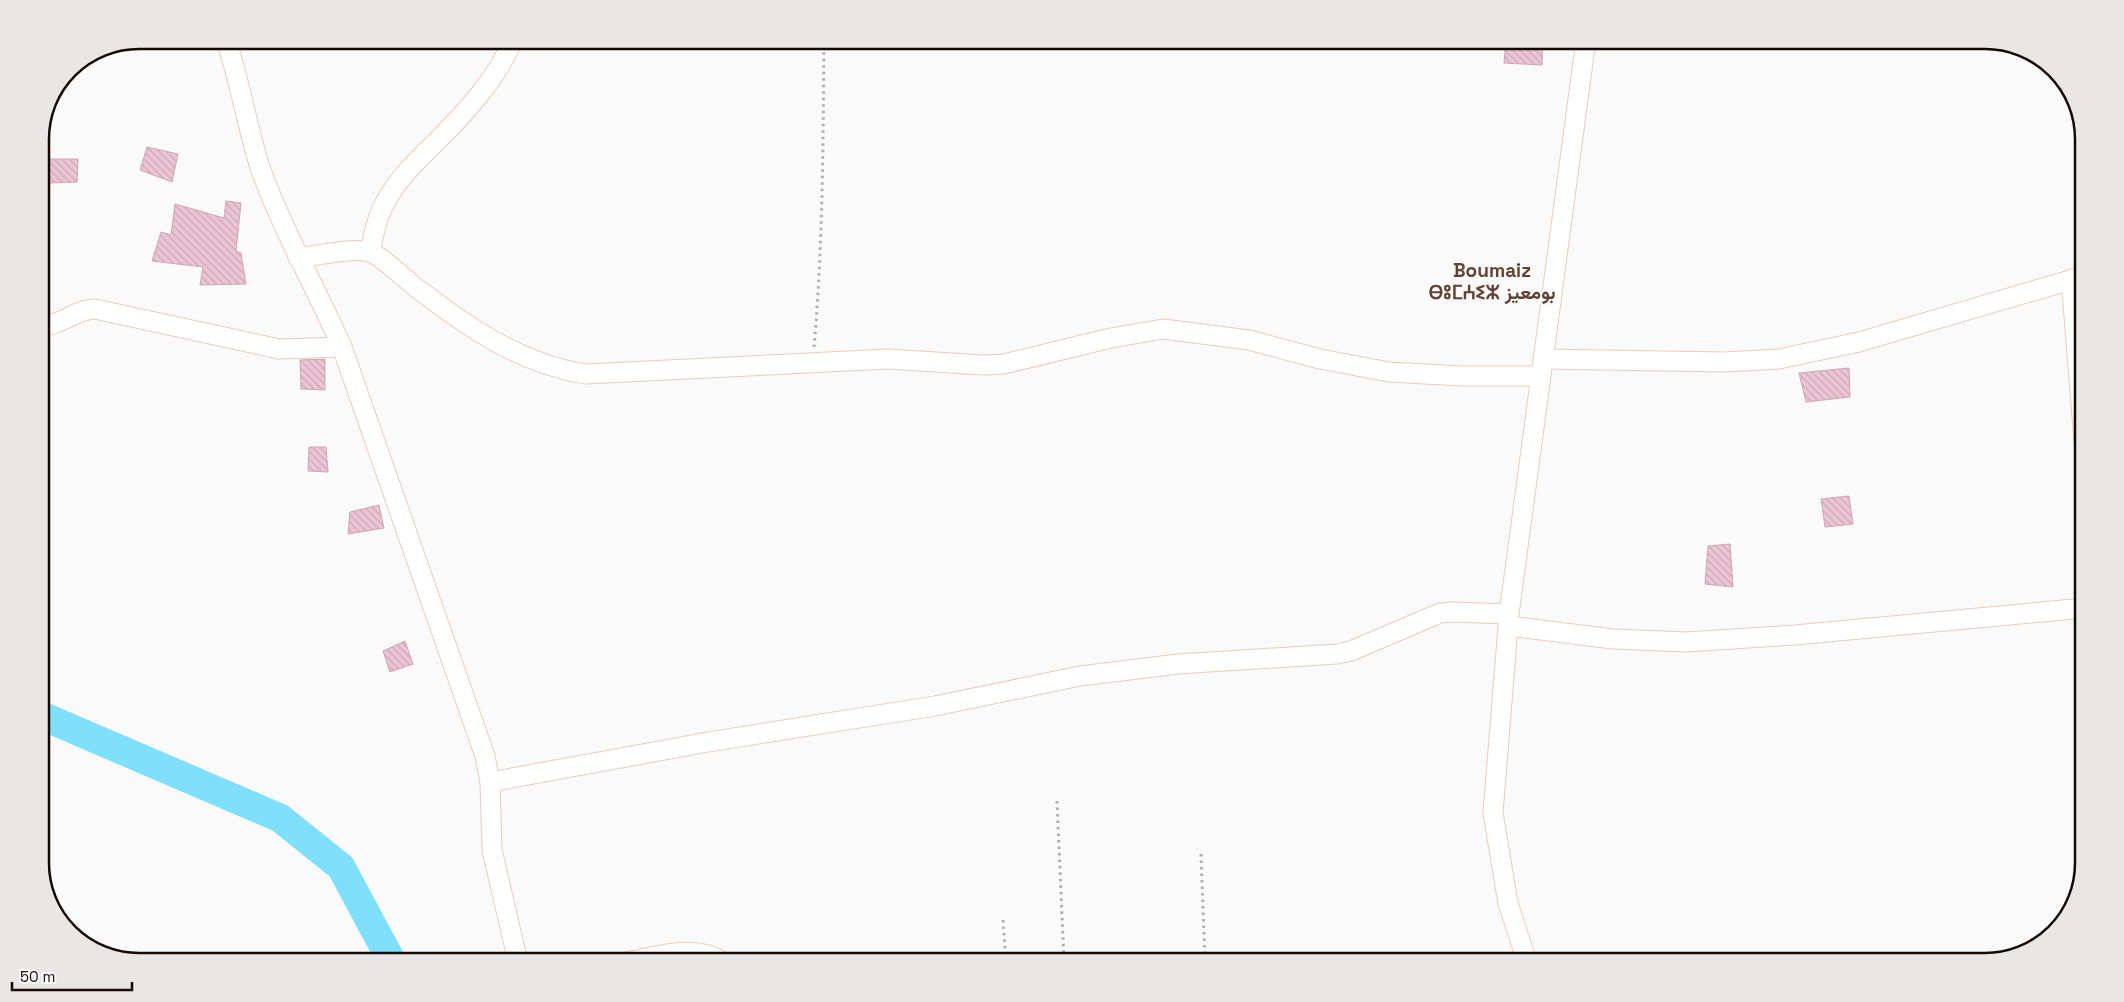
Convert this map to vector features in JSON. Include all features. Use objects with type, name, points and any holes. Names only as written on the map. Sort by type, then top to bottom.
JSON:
[{"type":"street","points":[[228,49],[262,171],[298,258],[322,301],[342,347],[462,685],[485,756],[490,782],[492,850],[516,953]]},
{"type":"street","points":[[370,252],[376,225],[386,201],[405,173],[484,88],[504,61],[509,49]]},
{"type":"street","points":[[1524,953],[1508,903],[1492,812],[1509,620],[1585,49]]},
{"type":"street","points":[[298,258],[338,252],[370,252],[431,299],[507,350],[560,370],[585,374],[888,359],[983,365],[1004,364],[1111,338],[1162,329],[1249,340],[1320,359],[1389,372],[1461,376],[1542,368],[1724,362],[1779,358],[1859,342],[2075,279]]},
{"type":"street","points":[[49,325],[78,312],[95,309],[279,349],[342,347]]},
{"type":"street","points":[[490,782],[708,742],[935,706],[1080,676],[1178,664],[1337,654],[1351,651],[1440,613],[1453,612],[1509,620],[1613,639],[1686,642],[1795,635],[2075,609]]},
{"type":"street","points":[[684,953],[697,953]]},
{"type":"path","points":[[813,363],[819,300],[823,221],[824,49]]},
{"type":"path","points":[[1058,801],[1064,953]]},
{"type":"path","points":[[1201,854],[1205,953]]},
{"type":"path","points":[[1003,920],[1005,953]]},
{"type":"building","points":[[1505,49],[1543,49],[1542,65],[1504,63]]},
{"type":"building","points":[[147,147],[178,154],[172,182],[140,170]]},
{"type":"building","points":[[50,159],[78,159],[77,182],[49,183]]},
{"type":"building","points":[[226,201],[241,203],[236,251],[241,253],[246,284],[200,285],[203,267],[152,261],[161,232],[171,235],[175,204],[224,218]]},
{"type":"building","points":[[325,359],[325,390],[301,389],[300,360]]},
{"type":"building","points":[[1849,368],[1850,397],[1806,402],[1799,373]]},
{"type":"building","points":[[309,447],[326,447],[328,472],[308,471]]},
{"type":"building","points":[[1849,496],[1853,524],[1825,527],[1821,499]]},
{"type":"building","points":[[379,505],[384,528],[348,534],[350,512]]},
{"type":"building","points":[[1730,544],[1733,587],[1705,584],[1708,546]]},
{"type":"building","points":[[405,641],[413,664],[390,672],[383,651]]},
{"type":"waterway","points":[[49,719],[280,818],[341,867],[387,953]]},
{"type":"district","name":"Boumaiz ⴱⵓⵎⵄⵉⵣ بومعيز","points":[[1492,281]]}]
